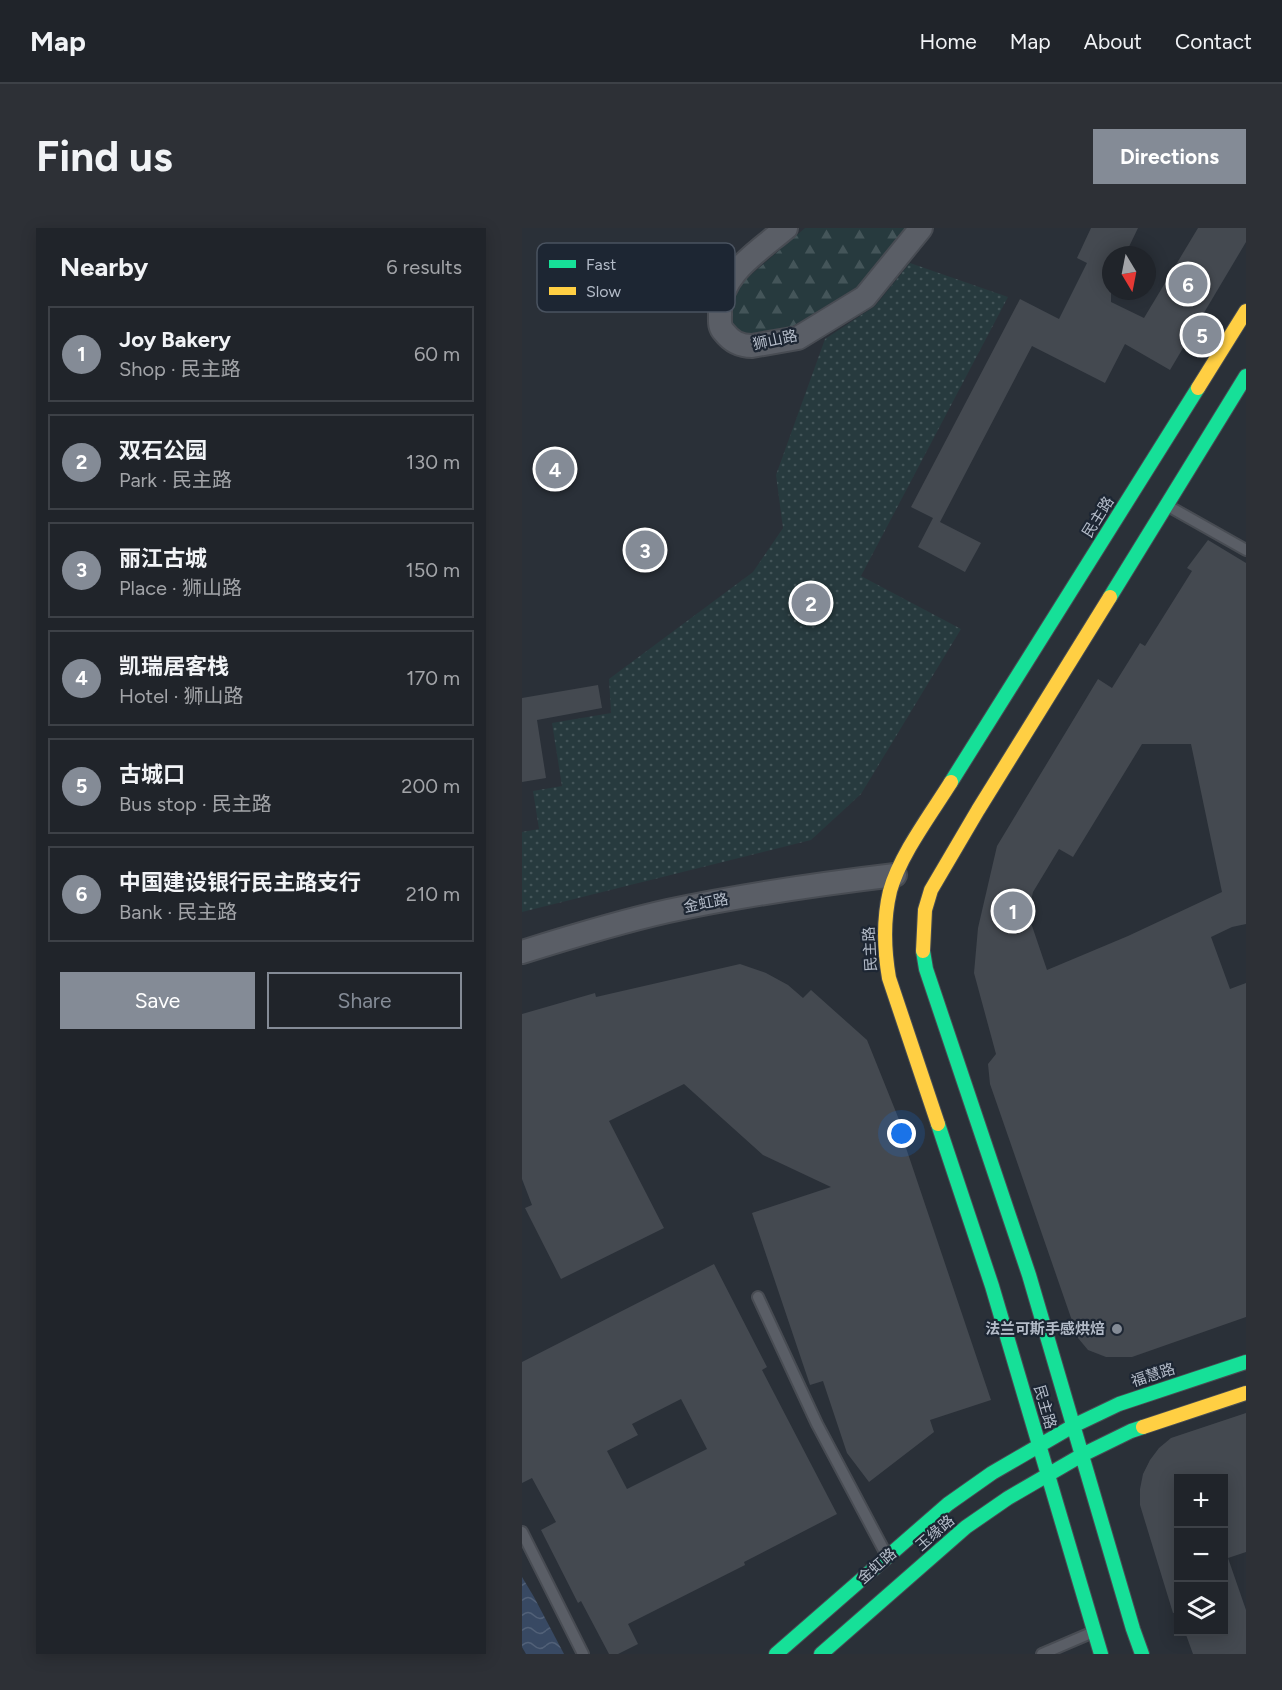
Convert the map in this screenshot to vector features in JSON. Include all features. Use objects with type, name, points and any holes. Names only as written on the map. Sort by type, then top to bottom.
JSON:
[{"type":"main road","name":"民主路","points":[[1101,1654],[992,1286],[889,978],[884,954],[884,928],[887,902],[895,875],[933,810],[1246,310]]},
{"type":"main road","name":"民主路","points":[[1142,1654],[1029,1275],[926,969],[922,930],[931,890],[1246,376]]},
{"type":"main road","name":"福慧路","points":[[1073,1426],[1119,1404],[1246,1362]]},
{"type":"main road","points":[[1082,1455],[1131,1431],[1246,1393]]},
{"type":"main road","name":"金虹路","points":[[776,1654],[948,1504],[992,1473],[1073,1426]]},
{"type":"main road","name":"玉缘路","points":[[821,1654],[966,1527],[1008,1498],[1082,1455]]},
{"type":"street","name":"狮山路","points":[[735,271],[786,228]]},
{"type":"street","name":"狮山路","points":[[720,312],[721,328],[731,340],[744,346],[798,338],[865,297],[921,228]]},
{"type":"street","name":"金虹路","points":[[522,952],[597,928],[678,909],[816,885],[895,875]]},
{"type":"lane","points":[[1166,505],[1246,550]]},
{"type":"lane","points":[[758,1297],[817,1424],[887,1557]]},
{"type":"lane","points":[[522,1532],[583,1654]]},
{"type":"lane","points":[[1048,1653],[1094,1631]]},
{"type":"green space","points":[[805,228],[905,228],[857,287],[793,326],[747,334],[738,330],[733,324],[732,312],[735,312],[735,298],[738,289],[744,281]]},
{"type":"green space","points":[[910,263],[1008,297],[861,576],[961,629],[861,794],[811,840],[522,912],[522,832],[539,829],[533,791],[562,786],[552,723],[611,713],[609,679],[753,572],[783,528],[776,475],[825,339],[875,306]]},
{"type":"water","points":[[522,1577],[564,1654],[526,1654],[522,1647]]},
{"type":"building","points":[[1091,228],[1138,228],[1129,246],[1102,246],[1102,300],[1111,300],[1144,318],[1198,228],[1246,228],[1246,242],[1170,370],[1125,344],[1105,383],[1032,346],[940,522],[981,543],[965,572],[918,547],[933,518],[911,507],[1020,299],[1059,319],[1087,263],[1077,258]]},
{"type":"building","points":[[1208,540],[1246,563],[1246,924],[1232,927],[1211,937],[1230,989],[1246,983],[1246,1317],[1132,1357],[1106,1357],[1088,1350],[1078,1338],[990,1084],[988,1064],[996,1054],[974,973],[978,928],[997,846],[1098,679],[1112,688],[1140,643],[1145,646],[1192,571],[1187,568]],"holes":[[[1142,744],[1191,744],[1222,892],[1128,936],[1047,970],[1028,914],[1033,892],[1059,849],[1073,857]]]},
{"type":"building","points":[[598,685],[602,708],[537,720],[546,778],[522,782],[522,698]]},
{"type":"building","points":[[740,964],[766,973],[788,985],[803,998],[811,990],[867,1040],[904,1132],[901,1133],[991,1400],[930,1420],[934,1432],[869,1482],[847,1453],[823,1381],[810,1385],[752,1213],[831,1187],[763,1155],[684,1084],[609,1121],[664,1228],[561,1279],[525,1208],[532,1205],[522,1179],[522,1014],[595,993],[596,997]]},
{"type":"building","points":[[714,1264],[767,1367],[762,1370],[837,1514],[744,1562],[745,1565],[628,1624],[638,1644],[618,1654],[609,1654],[581,1601],[578,1603],[541,1530],[556,1522],[532,1478],[522,1483],[522,1362]],"holes":[[[681,1399],[707,1449],[627,1489],[607,1451],[638,1435],[632,1424]]]},
{"type":"building","points":[[1246,1413],[1246,1552],[1228,1558],[1228,1474],[1174,1474],[1173,1613],[1140,1505],[1143,1474],[1159,1448],[1171,1438]]},
{"type":"building","points":[[1228,1558],[1246,1610],[1246,1654],[1193,1654],[1186,1636],[1228,1636]]},
{"type":"traffic: fast","points":[[1110,597],[1246,376]]},
{"type":"traffic: fast","points":[[951,782],[1198,388]]},
{"type":"traffic: fast","points":[[923,951],[926,969],[1029,1275],[1142,1654]]},
{"type":"traffic: fast","points":[[938,1124],[992,1286],[1101,1654]]},
{"type":"traffic: fast","points":[[776,1654],[948,1504],[992,1473],[1073,1426],[1119,1404],[1246,1362]]},
{"type":"traffic: fast","points":[[821,1654],[966,1527],[1008,1498],[1082,1455],[1143,1427]]},
{"type":"traffic: slow","points":[[1198,388],[1246,311]]},
{"type":"traffic: slow","points":[[923,951],[925,910],[931,890],[1110,597]]},
{"type":"traffic: slow","points":[[938,1124],[889,978],[885,924],[890,891],[901,863],[951,782]]},
{"type":"traffic: slow","points":[[1143,1427],[1246,1393]]},
{"type":"place","name":"中国建设银行民主路支行","points":[[1188,284]]},
{"type":"place","name":"古城口","points":[[1202,335]]},
{"type":"place","name":"凯瑞居客栈","points":[[555,469]]},
{"type":"place","name":"丽江古城","points":[[645,550]]},
{"type":"place","name":"双石公园","points":[[811,603]]},
{"type":"place","name":"Joy Bakery","points":[[1013,911]]},
{"type":"place","name":"法兰可斯手感烘焙","points":[[1117,1329]]}]
